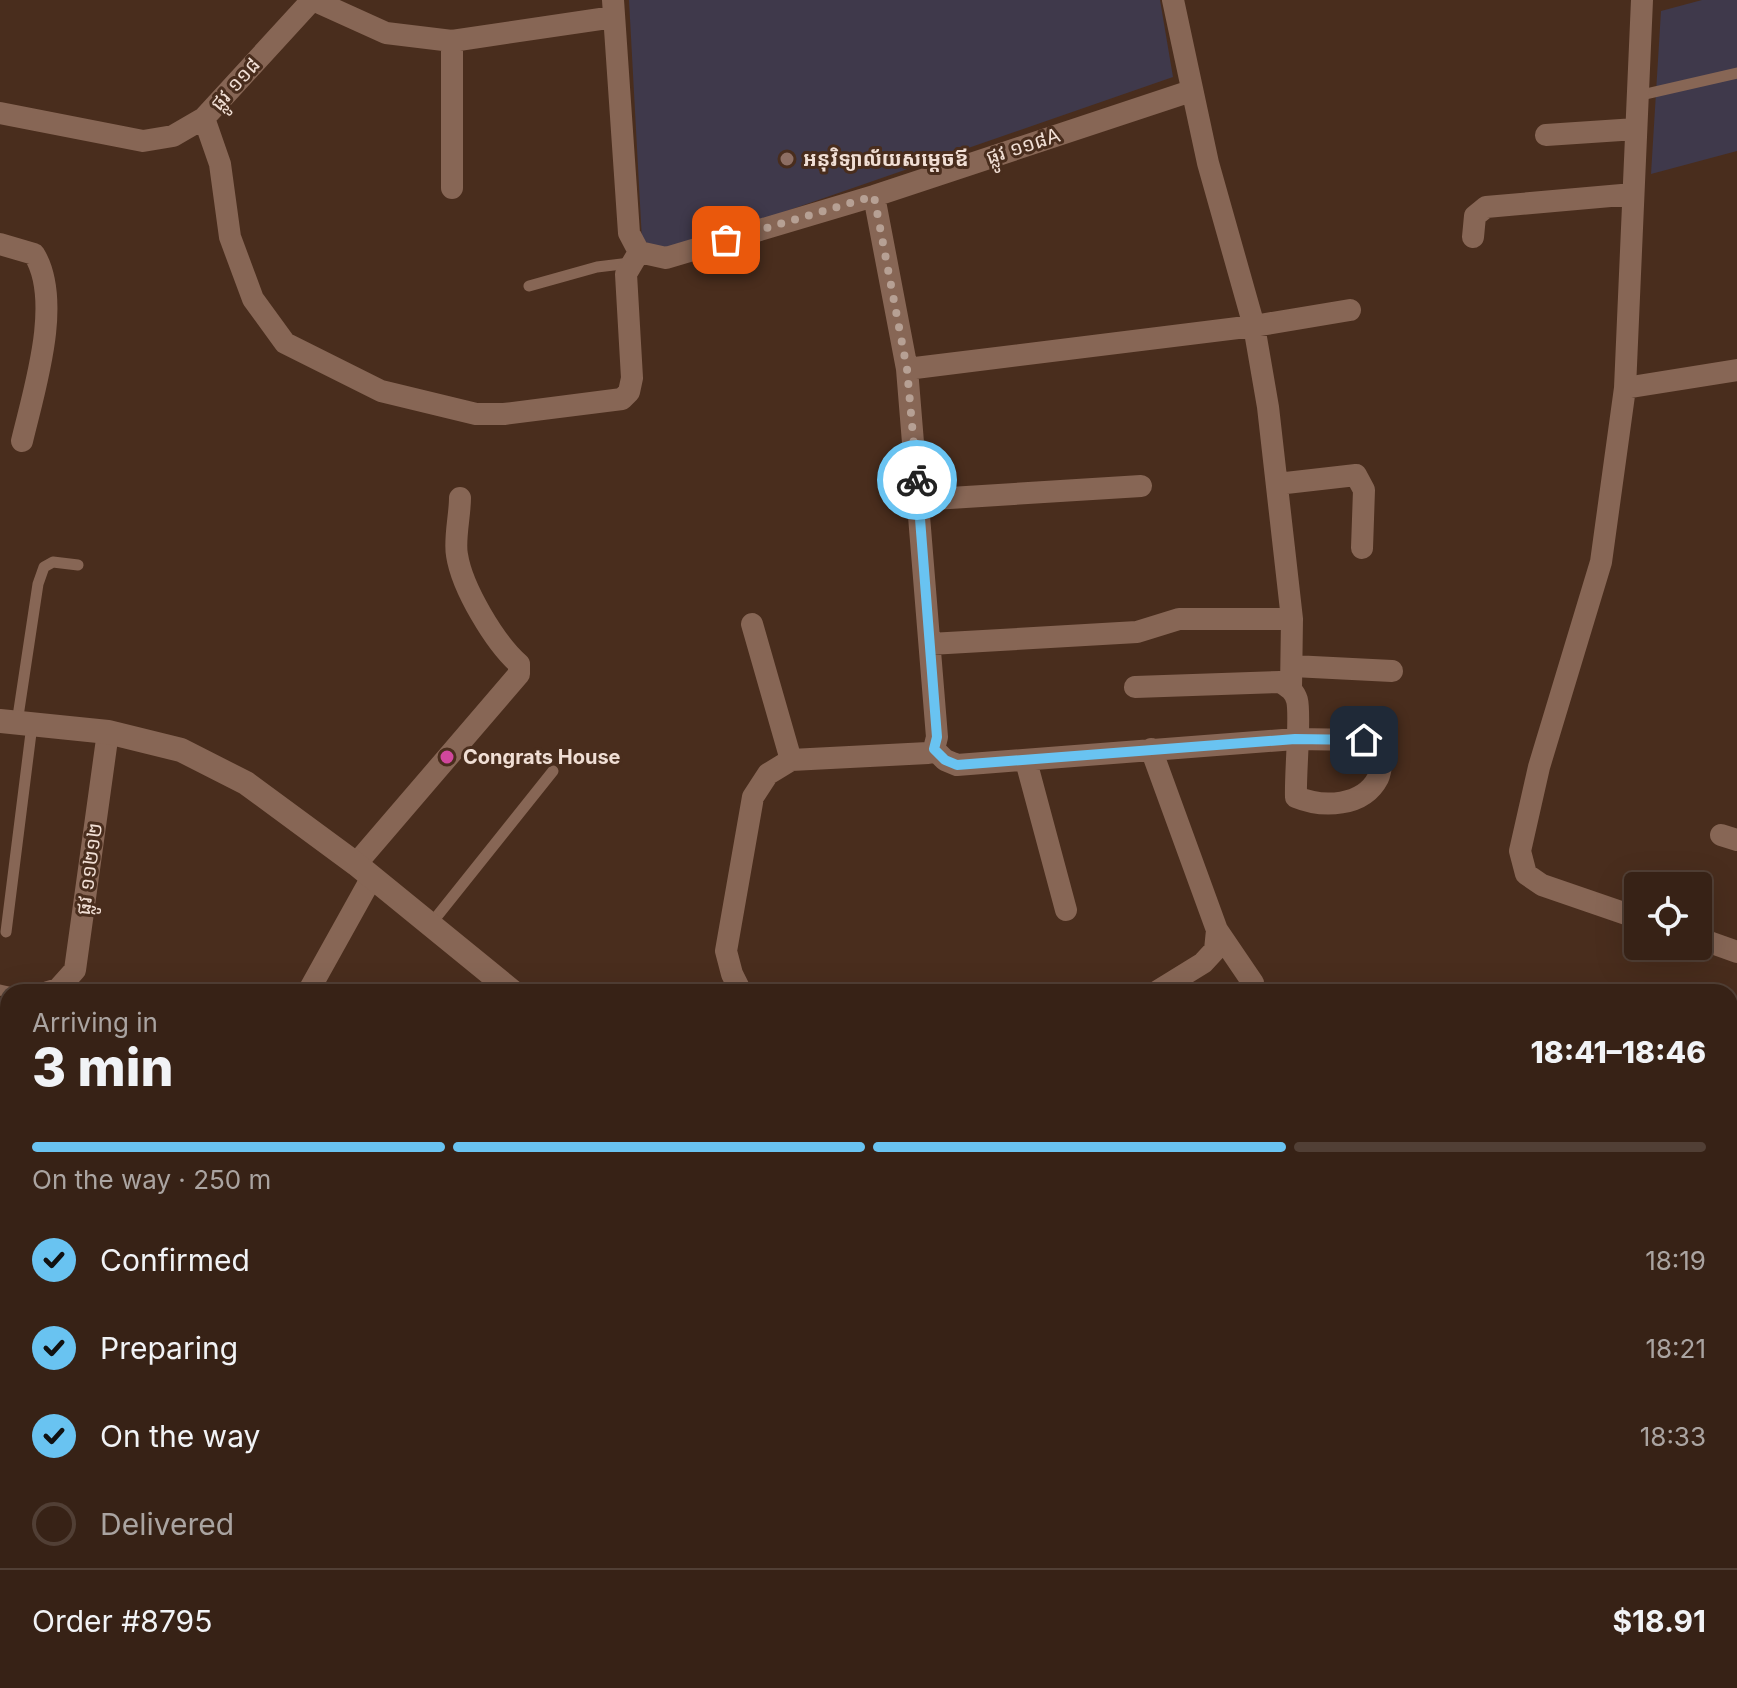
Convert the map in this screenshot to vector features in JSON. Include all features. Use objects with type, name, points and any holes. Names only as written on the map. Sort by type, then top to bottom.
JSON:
[{"type":"main road","points":[[16,723],[108,732],[181,750],[246,783],[364,870],[503,984]]},
{"type":"street","points":[[204,118],[220,164],[230,237],[253,299],[285,343],[381,391],[476,414],[504,414],[622,399],[629,392],[632,378],[626,274],[635,257],[629,233],[613,8],[452,41],[386,33],[313,0]]},
{"type":"street","name":"ផ្លូវ ១១៨","points":[[0,113],[143,141],[173,136],[204,118],[313,0]]},
{"type":"street","points":[[874,196],[907,369],[930,644],[934,749],[945,760],[957,765],[1295,739],[1298,702],[1292,677],[1292,619],[1277,484],[1254,326],[1191,91],[1173,0]]},
{"type":"street","points":[[1624,913],[1542,885],[1526,874],[1520,851],[1539,767],[1601,562],[1625,388],[1642,0]]},
{"type":"street","points":[[452,41],[452,188]]},
{"type":"street","name":"ផ្លូវ ១១៨A","points":[[635,257],[666,258],[874,196],[1191,91]]},
{"type":"street","points":[[1546,135],[1636,129]]},
{"type":"street","points":[[1473,237],[1475,216],[1486,207],[1633,194]]},
{"type":"street","points":[[0,244],[34,254],[46,281],[40,363],[22,441]]},
{"type":"street","points":[[907,369],[1254,326],[1350,310]]},
{"type":"street","points":[[1625,388],[1737,370]]},
{"type":"street","points":[[1277,484],[1356,475],[1364,490],[1362,548]]},
{"type":"street","points":[[918,500],[1141,486]]},
{"type":"street","points":[[312,984],[364,870],[519,674],[519,664],[499,646],[484,621],[456,555],[460,498]]},
{"type":"street","points":[[930,644],[1137,632],[1179,619],[1292,619]]},
{"type":"street","points":[[752,624],[791,760]]},
{"type":"street","points":[[1135,687],[1280,682],[1292,677],[1392,671]]},
{"type":"street","name":"ផ្លូវ ១១២១២","points":[[63,984],[75,970],[108,732]]},
{"type":"street","points":[[737,984],[726,951],[753,797],[768,774],[791,760],[928,753],[934,749]]},
{"type":"street","points":[[1151,749],[1217,930],[1253,983]]},
{"type":"street","points":[[1026,761],[1066,910]]},
{"type":"street","points":[[1169,984],[1203,963],[1215,950],[1217,930]]},
{"type":"street","points":[[1712,943],[1737,952]]},
{"type":"lane","points":[[1637,96],[1737,73]]},
{"type":"lane","points":[[529,286],[635,257]]},
{"type":"lane","points":[[6,932],[16,723],[38,584],[44,567],[53,562],[78,565]]},
{"type":"lane","points":[[429,926],[553,771]]},
{"type":"shaded area","name":"អនុវិទ្យាល័យសម្តេចឪ","points":[[629,0],[1160,0],[1173,77],[671,251],[642,241]]},
{"type":"shaded area","points":[[1702,0],[1737,0],[1737,151],[1651,174],[1661,11]]},
{"type":"way so far","points":[[726,240],[874,196],[907,369],[917,480]]},
{"type":"place","name":"អនុវិទ្យាល័យសម្តេចឪ","points":[[787,159]]},
{"type":"place","name":"Congrats House","points":[[447,757]]},
{"type":"route","points":[[917,480],[937,737],[934,749],[945,760],[957,765],[1295,739],[1364,740]]}]
